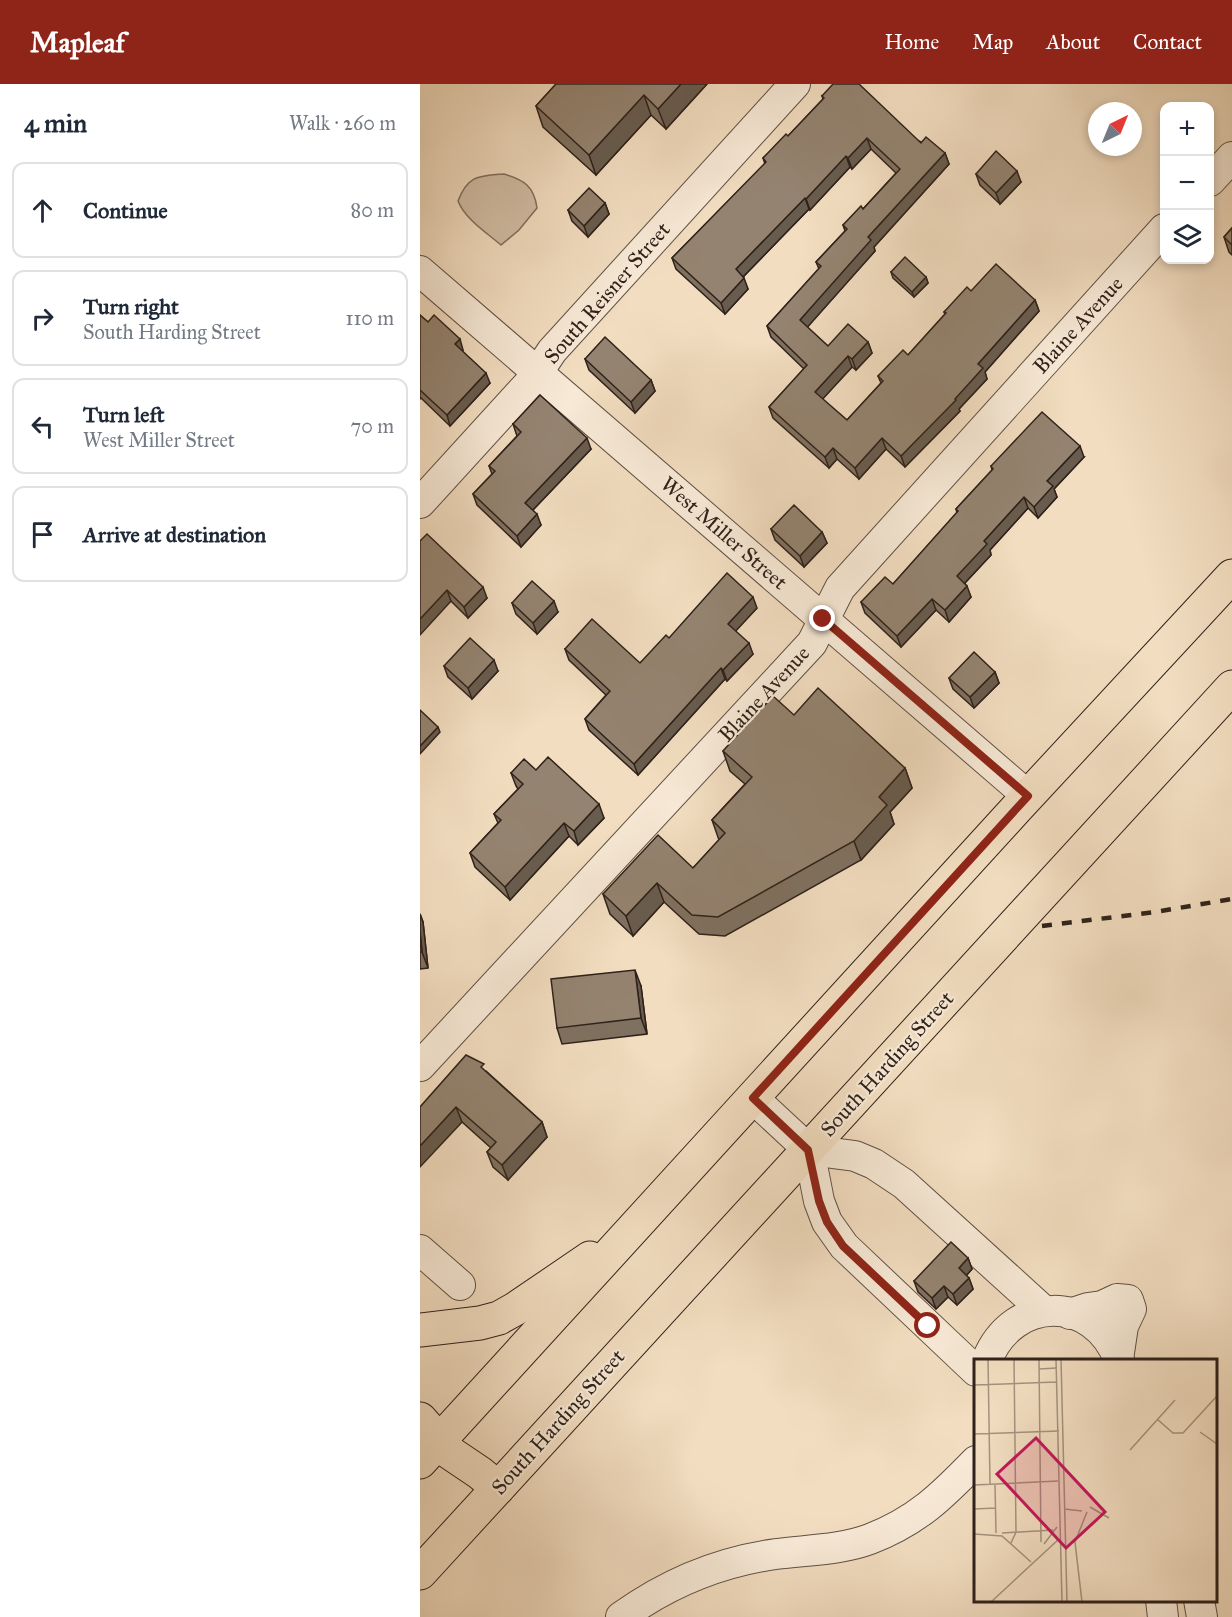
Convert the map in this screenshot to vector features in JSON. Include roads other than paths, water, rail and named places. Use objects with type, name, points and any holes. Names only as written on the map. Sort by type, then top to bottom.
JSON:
[{"type":"main road","points":[[498,1488],[480,1473],[424,1443],[634,1229],[1028,796],[1232,576]]},
{"type":"main road","name":"South Harding Street","points":[[420,1573],[1232,687]]},
{"type":"main road","points":[[420,1330],[480,1323],[499,1318],[634,1229]]},
{"type":"street","name":"South Reisner Street","points":[[420,503],[539,372],[552,351],[795,84]]},
{"type":"street","points":[[1214,176],[1232,157]]},
{"type":"street","name":"Blaine Avenue","points":[[420,1066],[812,643],[840,588],[1160,234]]},
{"type":"street","name":"West Miller Street","points":[[420,271],[1028,796]]},
{"type":"street","points":[[753,1098],[808,1150],[819,1201],[827,1222],[843,1246],[974,1370]]},
{"type":"street","points":[[808,1150],[855,1156],[874,1164],[904,1184],[1057,1313],[1089,1321],[1100,1330],[1109,1340],[1118,1359]]},
{"type":"street","points":[[420,1250],[460,1285]]},
{"type":"street","points":[[987,1359],[994,1343],[1019,1320],[1101,1306],[1117,1299],[1128,1300],[1131,1309],[1123,1326],[1118,1359]]},
{"type":"street","points":[[621,1617],[666,1587],[723,1564],[774,1554],[850,1545],[870,1539],[914,1517],[934,1503],[974,1462]]},
{"type":"street","points":[[1161,1602],[1163,1617]]},
{"type":"street","points":[[1199,1602],[1202,1617]]},
{"type":"railway","points":[[1042,926],[1155,912],[1232,899]]}]
